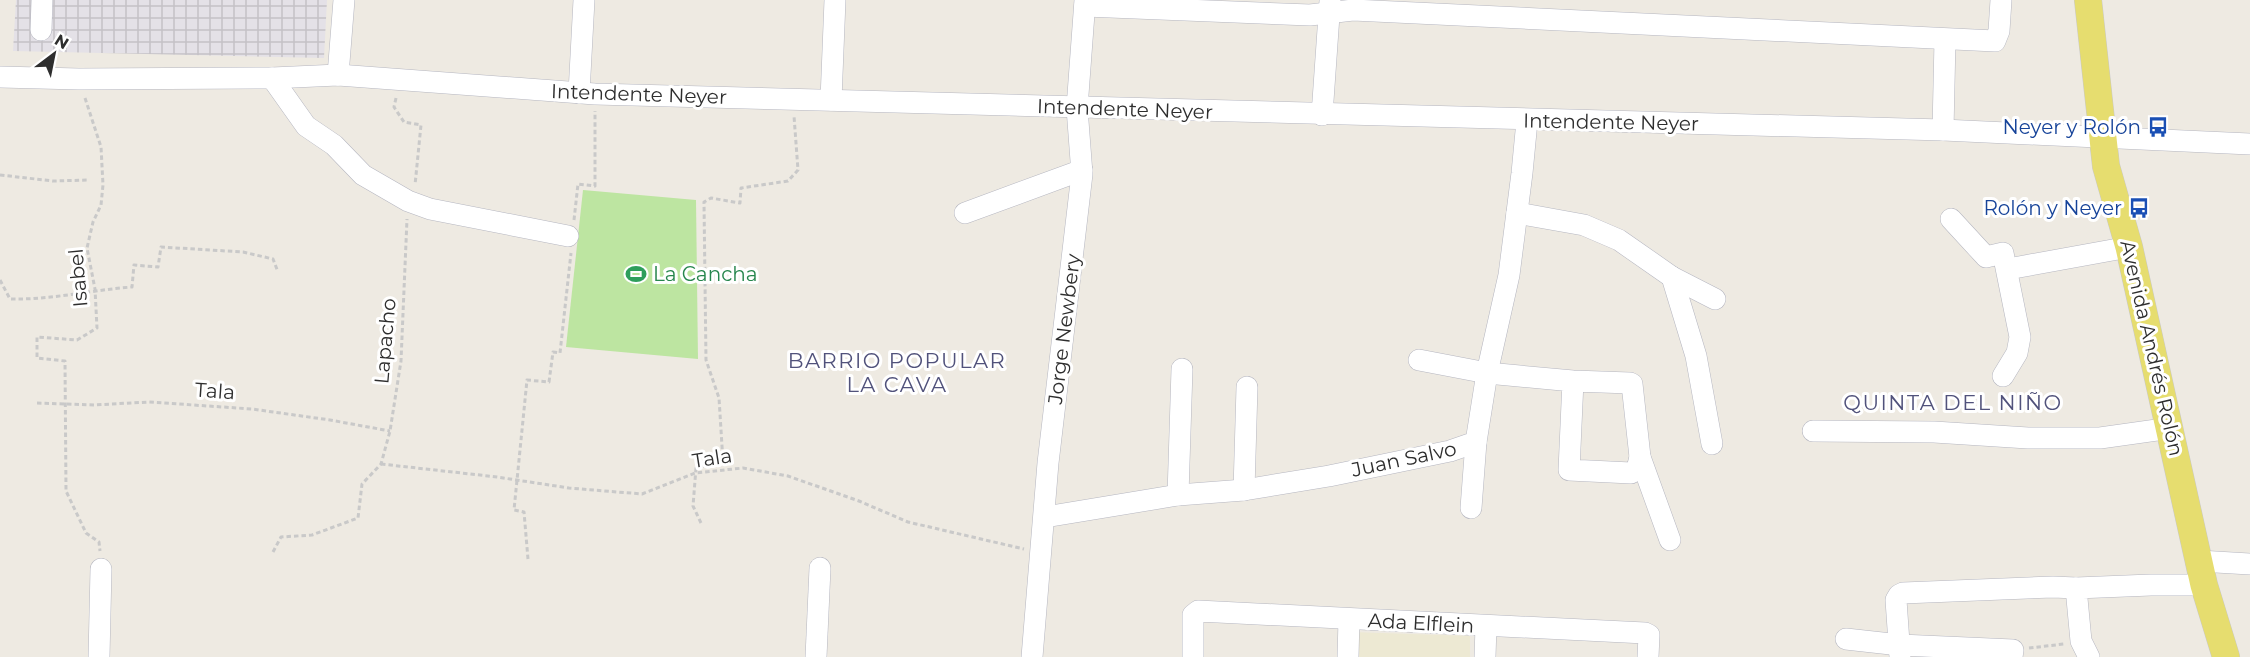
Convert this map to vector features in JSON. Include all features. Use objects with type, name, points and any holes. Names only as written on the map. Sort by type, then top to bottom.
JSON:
[{"type":"main road","name":"Avenida Andrés Rolón","points":[[2088,0],[2106,166],[2129,248],[2201,573],[2226,657]]},
{"type":"street","points":[[41,30],[42,0]]},
{"type":"street","points":[[338,75],[344,0]]},
{"type":"street","points":[[584,0],[587,94]]},
{"type":"street","points":[[831,100],[835,0]]},
{"type":"street","points":[[1085,3],[1310,15],[1329,6],[1353,10],[1995,41],[2000,31],[2001,0]]},
{"type":"street","name":"Jorge Newbery","points":[[1032,657],[1048,463],[1082,170],[1077,108],[1085,3]]},
{"type":"street","points":[[1322,115],[1329,6]]},
{"type":"street","points":[[1943,130],[1945,40]]},
{"type":"street","name":"Intendente Neyer","points":[[0,76],[79,79],[272,78],[338,75],[587,94],[1527,121],[1943,130],[2250,144]]},
{"type":"street","points":[[272,78],[306,126],[334,145],[363,175],[408,201],[450,214],[571,239]]},
{"type":"street","name":"Juan Salvo","points":[[1045,517],[1178,495],[1244,490],[1329,476],[1439,453],[1476,442],[1509,275],[1527,121]]},
{"type":"street","points":[[965,213],[1082,170]]},
{"type":"street","points":[[1517,213],[1584,225],[1619,240],[1672,277],[1715,298]]},
{"type":"street","points":[[1951,219],[1986,257],[2003,253],[2020,337],[2017,353],[2003,376]]},
{"type":"street","points":[[2008,269],[2129,248]]},
{"type":"street","points":[[1672,277],[1696,356],[1712,444]]},
{"type":"street","points":[[1419,360],[1488,373],[1573,381],[1630,382],[1640,457],[1670,540]]},
{"type":"street","points":[[1178,495],[1182,369]]},
{"type":"street","points":[[1573,381],[1569,470],[1631,473],[1637,469],[1640,457]]},
{"type":"street","points":[[1244,490],[1247,387]]},
{"type":"street","points":[[1814,431],[1934,432],[2028,438],[2090,438],[2170,428]]},
{"type":"street","points":[[1471,508],[1476,442]]},
{"type":"street","points":[[1900,651],[1896,600],[1903,593],[2151,585],[2250,564]]},
{"type":"street","points":[[816,657],[820,568]]},
{"type":"street","points":[[99,657],[101,569]]},
{"type":"street","points":[[2076,588],[2085,649]]},
{"type":"street","name":"Ada Elflein","points":[[1193,657],[1195,612],[1647,634],[1648,657]]},
{"type":"street","points":[[1348,657],[1349,619]]},
{"type":"street","points":[[1485,657],[1486,626]]},
{"type":"street","points":[[1846,639],[1900,651],[2012,653]]},
{"type":"path","name":"Isabel","points":[[79,79],[101,147],[103,185],[101,205],[93,222],[87,248],[95,289],[97,328],[77,340],[37,337],[37,358],[65,361],[66,491],[86,533],[99,543],[101,569]]},
{"type":"path","name":"Lapacho","points":[[273,552],[280,537],[312,535],[358,518],[362,484],[381,464],[390,431],[401,361],[408,201],[414,192],[422,125],[404,122],[394,107],[400,80]]},
{"type":"path","points":[[528,559],[524,512],[514,510],[527,380],[549,382],[554,352],[560,353],[578,184],[595,186],[587,94]]},
{"type":"path","points":[[701,523],[693,506],[696,468],[723,462],[719,398],[706,360],[704,202],[711,198],[740,203],[741,188],[789,181],[798,170],[793,99]]},
{"type":"path","points":[[0,175],[53,181],[88,180]]},
{"type":"path","points":[[0,280],[10,299],[132,287],[134,265],[158,267],[161,247],[243,252],[273,259],[278,272]]},
{"type":"path","name":"Tala","points":[[37,403],[149,402],[252,409],[390,431]]},
{"type":"path","name":"Tala","points":[[381,464],[517,479],[569,488],[642,494],[695,473],[743,468],[788,476],[859,501],[908,522],[1041,553]]},
{"type":"path","points":[[2012,653],[2054,646],[2085,649]]},
{"type":"shaded area","points":[[16,0],[327,0],[324,58],[13,51]]},
{"type":"shaded area","points":[[1352,632],[1470,636],[1470,657],[1352,657]]},
{"type":"green space","name":"La Cancha","points":[[583,190],[696,200],[698,359],[566,347]]},
{"type":"place","name":"Neyer y Rolón","points":[[2158,127]]},
{"type":"place","name":"Rolón y Neyer","points":[[2139,208]]},
{"type":"place","name":"La Cancha","points":[[636,274]]},
{"type":"district","name":"BARRIO POPULAR LA CAVA","points":[[897,372]]},
{"type":"district","name":"QUINTA DEL NIÑO","points":[[1953,402]]}]
